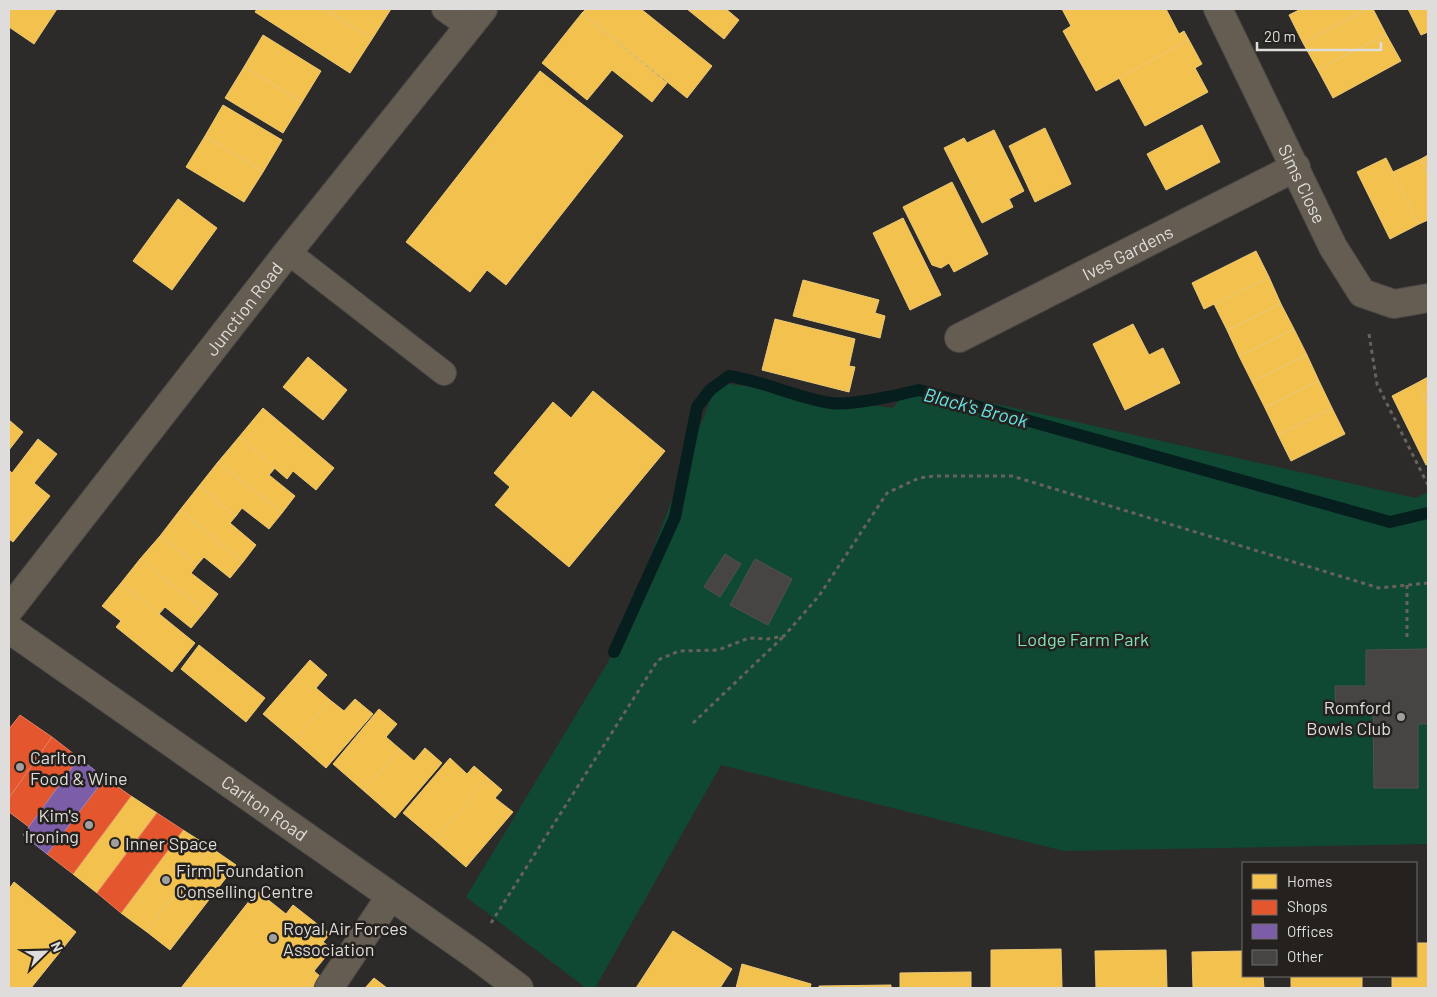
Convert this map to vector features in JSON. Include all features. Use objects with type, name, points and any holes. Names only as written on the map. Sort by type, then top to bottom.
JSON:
[{"type":"street","name":"Sims Close","points":[[1218,9],[1333,246],[1362,293]]},
{"type":"street","name":"Junction Road","points":[[9,610],[288,252],[476,18]]},
{"type":"street","name":"Ives Gardens","points":[[959,338],[1296,168]]},
{"type":"street","points":[[1362,293],[1394,304],[1428,298]]},
{"type":"street","name":"Carlton Road","points":[[9,629],[519,988]]},
{"type":"street","points":[[329,988],[390,897]]},
{"type":"lane","points":[[444,9],[476,18]]},
{"type":"lane","points":[[288,252],[444,373]]},
{"type":"path","points":[[1362,293],[1376,384],[1428,485]]},
{"type":"path","points":[[693,723],[784,636],[819,596],[886,493],[919,478],[934,476],[1012,476],[1379,588],[1428,583]]},
{"type":"path","points":[[1407,585],[1407,637]]},
{"type":"path","points":[[489,928],[658,660],[679,651],[718,650],[749,638],[768,639],[784,636]]},
{"type":"green space","name":"Lodge Farm Park","points":[[717,382],[893,408],[911,385],[1416,498],[1428,492],[1428,844],[1064,851],[721,765],[595,988],[586,988],[466,897],[614,652]]},
{"type":"building: Homes","points":[[9,9],[57,9],[34,44],[9,27]]},
{"type":"building: Homes","points":[[257,9],[324,9],[372,39],[350,73],[255,12]]},
{"type":"building: Homes","points":[[324,9],[391,9],[372,39]]},
{"type":"building: Homes","points":[[586,9],[641,9],[712,66],[687,98],[582,13]]},
{"type":"building: Homes","points":[[687,9],[726,9],[739,20],[724,39]]},
{"type":"building: Homes","points":[[1062,9],[1166,9],[1179,34],[1184,31],[1189,40],[1096,91],[1063,31],[1071,26]]},
{"type":"building: Homes","points":[[1301,9],[1368,9],[1303,43],[1289,15]]},
{"type":"building: Homes","points":[[1368,9],[1373,9],[1386,34],[1318,70],[1303,43]]},
{"type":"building: Homes","points":[[1408,9],[1428,9],[1428,32],[1421,35]]},
{"type":"building: Homes","points":[[582,13],[667,83],[652,102],[612,70],[587,100],[542,63]]},
{"type":"building: Homes","points":[[1386,34],[1401,61],[1333,98],[1318,70]]},
{"type":"building: Homes","points":[[263,35],[321,71],[302,102],[244,67]]},
{"type":"building: Homes","points":[[1189,40],[1202,64],[1195,68],[1208,92],[1145,126],[1119,78]]},
{"type":"building: Homes","points":[[244,67],[302,102],[283,133],[225,98]]},
{"type":"building: Homes","points":[[540,71],[623,136],[506,285],[487,270],[470,292],[406,242]]},
{"type":"building: Homes","points":[[223,105],[282,140],[263,172],[205,136]]},
{"type":"building: Homes","points":[[1202,125],[1220,162],[1166,190],[1147,154]]},
{"type":"building: Homes","points":[[1045,128],[1071,184],[1035,202],[1009,146]]},
{"type":"building: Homes","points":[[994,130],[1024,191],[1009,199],[1013,207],[982,223],[944,148],[964,138],[967,143]]},
{"type":"building: Homes","points":[[205,136],[263,172],[244,202],[186,167]]},
{"type":"building: Homes","points":[[1428,155],[1428,175],[1421,159]]},
{"type":"building: Homes","points":[[1386,158],[1419,224],[1390,239],[1357,172]]},
{"type":"building: Homes","points":[[1421,159],[1428,175],[1428,220],[1419,224],[1393,172]]},
{"type":"building: Homes","points":[[952,182],[988,254],[954,272],[949,263],[941,268],[932,265],[903,207]]},
{"type":"building: Homes","points":[[178,199],[217,228],[172,290],[133,261]]},
{"type":"building: Homes","points":[[903,218],[941,295],[910,310],[873,233]]},
{"type":"building: Homes","points":[[1256,251],[1269,277],[1204,309],[1192,283]]},
{"type":"building: Homes","points":[[1269,277],[1281,304],[1227,330],[1214,304]]},
{"type":"building: Homes","points":[[803,280],[879,300],[875,313],[885,316],[880,338],[793,316]]},
{"type":"building: Homes","points":[[1281,304],[1294,329],[1239,356],[1227,330]]},
{"type":"building: Homes","points":[[775,319],[855,339],[849,366],[855,367],[849,392],[762,370]]},
{"type":"building: Homes","points":[[1133,324],[1149,355],[1163,348],[1180,383],[1125,410],[1093,344]]},
{"type":"building: Homes","points":[[1294,329],[1307,355],[1252,382],[1239,356]]},
{"type":"building: Homes","points":[[1307,355],[1319,381],[1265,408],[1252,382]]},
{"type":"building: Homes","points":[[308,357],[347,390],[323,420],[283,387]]},
{"type":"building: Homes","points":[[1428,377],[1428,406],[1417,383]]},
{"type":"building: Homes","points":[[1319,381],[1332,408],[1278,435],[1265,408]]},
{"type":"building: Homes","points":[[1417,383],[1428,406],[1428,464],[1426,465],[1392,396]]},
{"type":"building: Homes","points":[[593,391],[665,451],[569,567],[495,505],[510,487],[494,473],[553,402],[571,418]]},
{"type":"building: Homes","points":[[263,408],[334,468],[316,490],[293,471],[287,479],[239,437]]},
{"type":"building: Homes","points":[[1332,408],[1345,434],[1291,461],[1278,435]]},
{"type":"building: Homes","points":[[9,420],[23,432],[9,450]]},
{"type":"building: Homes","points":[[239,437],[275,468],[269,475],[295,496],[282,513],[218,462]]},
{"type":"building: Homes","points":[[38,439],[57,454],[34,483],[50,496],[13,542],[9,539],[9,470],[12,473]]},
{"type":"building: Homes","points":[[218,462],[282,513],[269,529],[242,508],[236,516],[199,486]]},
{"type":"building: Homes","points":[[199,486],[236,516],[230,523],[256,545],[243,562],[180,510]]},
{"type":"building: Homes","points":[[180,510],[243,562],[230,578],[204,557],[197,565],[160,536]]},
{"type":"building: Homes","points":[[160,536],[197,565],[191,573],[218,594],[205,611],[140,559]]},
{"type":"building: Homes","points":[[140,559],[205,611],[191,628],[165,607],[159,614],[121,583]]},
{"type":"building: Homes","points":[[121,583],[195,643],[172,672],[116,627],[121,621],[102,606]]},
{"type":"building: Homes","points":[[199,645],[265,698],[246,722],[181,669]]},
{"type":"building: Homes","points":[[310,660],[327,675],[316,688],[330,700],[295,741],[263,714]]},
{"type":"building: Homes","points":[[355,699],[373,714],[326,768],[295,741],[330,700],[344,711]]},
{"type":"building: Homes","points":[[379,709],[397,724],[386,737],[400,749],[364,791],[333,764]]},
{"type":"building: Homes","points":[[425,748],[442,763],[395,818],[364,791],[400,749],[414,761]]},
{"type":"building: Homes","points":[[450,758],[467,774],[474,766],[488,778],[435,840],[403,813]]},
{"type":"building: Homes","points":[[488,778],[502,790],[495,798],[513,812],[466,867],[435,840]]},
{"type":"building: Homes","name":"Inner Space","points":[[131,796],[157,813],[97,893],[73,874]]},
{"type":"building: Homes","name":"Firm Foundation Conselling Centre","points":[[183,830],[210,847],[147,932],[121,913]]},
{"type":"building: Homes","points":[[210,847],[236,865],[170,950],[147,932]]},
{"type":"building: Homes","points":[[14,882],[76,932],[31,988],[9,988],[9,889]]},
{"type":"building: Homes","name":"Royal Air Forces Association","points":[[257,891],[286,914],[293,905],[330,934],[323,942],[332,949],[314,971],[321,977],[312,988],[181,988]]},
{"type":"building: Homes","points":[[673,931],[732,969],[720,988],[636,988]]},
{"type":"building: Homes","points":[[1417,943],[1428,943],[1428,988],[1392,988],[1392,977],[1417,977]]},
{"type":"building: Homes","points":[[1061,949],[1062,988],[991,988],[991,950]]},
{"type":"building: Homes","points":[[1166,950],[1167,988],[1096,988],[1095,951]]},
{"type":"building: Homes","points":[[1242,951],[1242,977],[1263,977],[1264,988],[1193,988],[1192,952]]},
{"type":"building: Homes","points":[[742,964],[811,984],[810,988],[736,988]]},
{"type":"building: Homes","points":[[971,972],[971,988],[900,988],[900,973]]},
{"type":"building: Homes","points":[[1291,977],[1362,977],[1362,988],[1291,988]]},
{"type":"building: Homes","points":[[374,978],[387,988],[365,988]]},
{"type":"building: Homes","points":[[891,985],[891,988],[819,988],[819,986]]},
{"type":"building: Shops","name":"Carlton Food & Wine","points":[[20,715],[52,737],[9,798],[9,729]]},
{"type":"building: Shops","points":[[52,737],[79,758],[29,827],[9,812],[9,798]]},
{"type":"building: Shops","name":"Kim's Ironing","points":[[105,778],[131,796],[73,874],[47,854]]},
{"type":"building: Shops","points":[[157,813],[183,830],[121,913],[97,893]]},
{"type":"building: Offices","points":[[79,758],[105,778],[47,854],[23,835]]},
{"type":"building: Other","points":[[725,554],[741,564],[720,597],[704,587]]},
{"type":"building: Other","points":[[755,559],[792,579],[768,625],[730,605]]},
{"type":"building: Other","name":"Romford Bowls Club","points":[[1428,649],[1428,724],[1418,724],[1418,788],[1374,788],[1373,710],[1336,711],[1335,686],[1366,686],[1366,650]]},
{"type":"waterway","name":"Black's Brook","points":[[614,652],[675,517],[697,407],[710,390],[729,376],[742,378],[818,401],[839,404],[861,402],[919,390],[1390,522],[1428,513]]},
{"type":"place","name":"Romford Bowls Club","points":[[1401,717]]},
{"type":"place","name":"Carlton Food & Wine","points":[[20,767]]},
{"type":"place","name":"Kim's Ironing","points":[[89,825]]},
{"type":"place","name":"Inner Space","points":[[115,843]]},
{"type":"place","name":"Firm Foundation Conselling Centre","points":[[166,880]]},
{"type":"place","name":"Royal Air Forces Association","points":[[273,938]]}]
